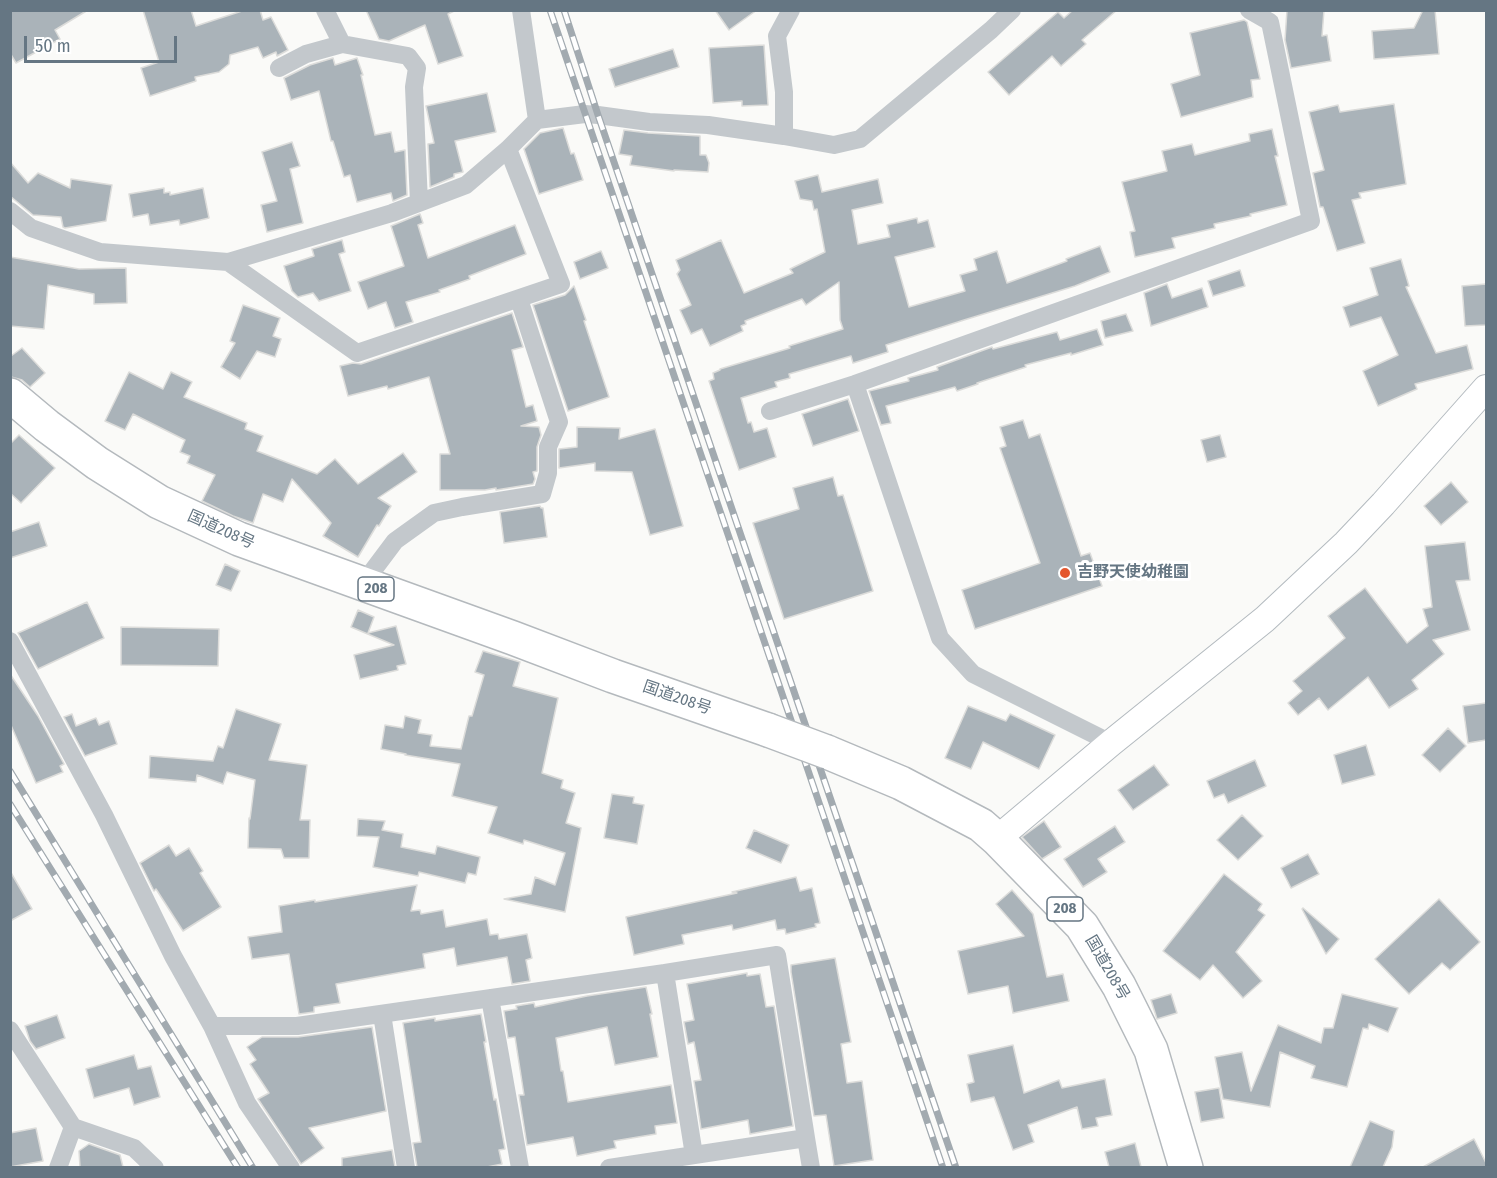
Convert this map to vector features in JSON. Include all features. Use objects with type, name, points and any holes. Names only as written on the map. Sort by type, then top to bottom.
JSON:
[{"type":"highway","name":"国道208号","points":[[10,395],[97,463],[159,502],[239,540],[827,752],[901,783],[981,825],[1082,926],[1119,986],[1151,1050],[1186,1167]]},
{"type":"street","points":[[325,10],[342,44]]},
{"type":"street","points":[[521,10],[537,120]]},
{"type":"street","points":[[784,136],[784,92],[777,36],[790,10]]},
{"type":"street","points":[[10,211],[31,228],[100,252],[228,262],[392,213],[466,185],[537,120],[585,114],[598,115],[649,122],[708,125],[834,145],[860,139],[1012,10]]},
{"type":"street","points":[[771,411],[855,384],[1311,221],[1270,22],[1249,10]]},
{"type":"street","points":[[279,68],[306,54],[342,44],[408,56],[417,68],[414,87],[419,203]]},
{"type":"street","points":[[228,262],[357,353],[561,284],[507,149]]},
{"type":"street","points":[[362,585],[395,541],[434,513],[542,494],[548,473],[548,447],[559,422],[519,299]]},
{"type":"street","points":[[855,384],[940,638],[973,674],[1111,743]]},
{"type":"street","points":[[997,839],[1111,743],[1265,619],[1346,543],[1486,388]]},
{"type":"street","points":[[10,641],[104,815],[173,956],[212,1026],[247,1102],[291,1167]]},
{"type":"street","points":[[212,1026],[297,1026],[777,955],[811,1167]]},
{"type":"street","points":[[666,973],[694,1155]]},
{"type":"street","points":[[490,998],[519,1167]]},
{"type":"street","points":[[382,1014],[406,1167]]},
{"type":"street","points":[[10,1030],[73,1127],[134,1148],[155,1167]]},
{"type":"street","points":[[58,1167],[73,1127]]},
{"type":"street","points":[[609,1167],[806,1138]]},
{"type":"building","points":[[10,10],[88,10],[55,30],[60,39],[16,63],[10,53]]},
{"type":"building","points":[[143,10],[191,10],[196,26],[245,10],[260,10],[263,20],[271,17],[288,50],[277,56],[276,52],[263,58],[258,47],[230,55],[229,64],[219,72],[195,77],[196,81],[150,96],[141,68],[159,62]]},
{"type":"building","points":[[366,10],[456,10],[448,14],[463,56],[438,64],[425,25],[389,41],[379,39]]},
{"type":"building","points":[[715,10],[757,10],[729,30]]},
{"type":"building","points":[[1073,10],[1117,10],[1082,40],[1086,44],[1061,66],[1052,56],[1009,95],[988,72],[1058,12],[1064,18]]},
{"type":"building","points":[[1287,10],[1324,10],[1322,36],[1327,35],[1331,61],[1291,68],[1285,40]]},
{"type":"building","points":[[1423,10],[1435,10],[1439,54],[1374,59],[1372,31],[1414,28]]},
{"type":"building","points":[[1244,20],[1247,22],[1260,79],[1251,80],[1253,97],[1181,117],[1171,84],[1200,75],[1190,33]]},
{"type":"building","points":[[764,45],[768,105],[742,106],[742,101],[713,103],[709,48]]},
{"type":"building","points":[[673,49],[679,67],[615,87],[609,69]]},
{"type":"building","points":[[333,58],[335,65],[357,58],[363,75],[361,75],[375,135],[391,132],[395,152],[405,150],[407,195],[393,201],[391,193],[357,202],[350,175],[344,177],[333,141],[331,141],[319,91],[291,100],[284,78],[310,65]]},
{"type":"building","points":[[487,93],[496,132],[455,141],[463,172],[454,174],[454,177],[430,187],[428,144],[434,143],[426,106]]},
{"type":"building","points":[[1394,104],[1406,184],[1359,193],[1361,198],[1352,200],[1365,243],[1337,251],[1323,207],[1320,207],[1313,173],[1324,170],[1309,112],[1338,105],[1340,112]]},
{"type":"building","points":[[563,128],[571,154],[574,153],[583,180],[539,194],[524,149],[540,133]]},
{"type":"building","points":[[1272,129],[1278,156],[1275,156],[1287,205],[1214,224],[1215,228],[1172,238],[1175,248],[1135,257],[1130,232],[1135,231],[1122,182],[1167,171],[1162,151],[1192,144],[1195,155],[1250,141],[1249,134]]},
{"type":"building","points":[[624,130],[700,136],[700,155],[706,155],[709,163],[708,172],[674,171],[630,165],[632,156],[619,154]]},
{"type":"building","points":[[292,142],[300,166],[290,169],[303,223],[267,232],[261,205],[277,201],[262,152]]},
{"type":"building","points":[[10,162],[28,183],[38,173],[70,188],[71,179],[112,185],[106,221],[65,228],[61,217],[33,215],[10,196]]},
{"type":"building","points":[[818,175],[822,192],[878,179],[883,203],[852,210],[858,244],[890,237],[887,225],[917,218],[918,223],[928,220],[935,247],[895,257],[909,307],[965,291],[960,275],[977,270],[974,259],[997,251],[1007,283],[1100,246],[1110,272],[1075,286],[886,345],[888,352],[853,363],[851,356],[789,374],[790,378],[775,382],[777,387],[741,398],[748,423],[751,422],[754,432],[767,428],[776,457],[739,470],[709,381],[714,379],[713,373],[843,329],[840,320],[839,282],[806,305],[802,299],[745,321],[746,324],[741,326],[743,331],[710,346],[702,329],[691,334],[680,310],[691,305],[677,274],[680,270],[676,260],[721,240],[744,293],[793,273],[790,269],[825,252],[817,209],[814,210],[812,201],[800,199],[795,181]]},
{"type":"building","points":[[164,188],[164,193],[170,192],[170,195],[203,188],[209,218],[180,225],[179,220],[150,225],[148,214],[133,217],[129,194]]},
{"type":"building","points":[[420,214],[423,223],[418,225],[428,258],[515,225],[526,254],[469,276],[470,279],[439,290],[440,292],[406,302],[413,322],[395,328],[386,302],[368,309],[358,282],[404,266],[391,226]]},
{"type":"building","points":[[342,240],[345,252],[339,254],[351,291],[319,301],[313,293],[298,297],[292,291],[284,266],[314,256],[312,249]]},
{"type":"building","points":[[601,251],[608,268],[580,279],[574,262]]},
{"type":"building","points":[[10,257],[79,269],[126,268],[127,303],[94,304],[94,294],[48,285],[44,329],[10,326]]},
{"type":"building","points":[[1401,259],[1409,286],[1406,287],[1436,353],[1467,345],[1473,369],[1415,384],[1417,389],[1378,406],[1363,371],[1398,355],[1381,317],[1350,327],[1343,307],[1378,295],[1370,268]]},
{"type":"building","points":[[1240,270],[1245,286],[1213,296],[1208,281]]},
{"type":"building","points":[[1167,284],[1172,298],[1202,288],[1208,307],[1151,326],[1144,293]]},
{"type":"building","points":[[1486,284],[1486,325],[1465,326],[1462,286]]},
{"type":"building","points":[[574,286],[609,397],[568,411],[533,305],[565,295]]},
{"type":"building","points":[[243,305],[280,318],[273,336],[281,339],[275,357],[257,351],[240,379],[221,367],[235,343],[230,341]]},
{"type":"building","points":[[512,313],[523,347],[512,350],[526,407],[533,405],[537,421],[521,426],[539,427],[541,435],[537,447],[537,471],[533,472],[535,479],[533,484],[496,490],[496,488],[440,490],[440,454],[450,454],[429,377],[388,389],[387,386],[348,396],[340,366],[361,364]]},
{"type":"building","points":[[1126,314],[1133,331],[1105,338],[1101,321]]},
{"type":"building","points":[[1097,329],[1103,345],[1025,365],[1026,367],[957,391],[955,387],[886,406],[891,423],[881,425],[869,391],[909,381],[908,378],[938,370],[937,367],[992,347],[993,349],[1057,332],[1060,340]]},
{"type":"building","points":[[22,348],[45,373],[30,387],[22,380],[11,377],[11,356]]},
{"type":"building","points":[[129,372],[163,389],[171,372],[192,382],[184,397],[247,423],[245,429],[263,436],[257,451],[317,474],[335,459],[358,484],[403,453],[417,472],[378,498],[391,506],[358,557],[323,536],[331,523],[292,479],[283,502],[263,494],[253,523],[202,501],[215,475],[187,463],[190,456],[180,452],[185,440],[133,414],[125,430],[105,421]]},
{"type":"building","points":[[848,399],[859,431],[813,446],[802,414]]},
{"type":"building","points":[[1023,420],[1029,438],[1040,434],[1081,556],[1090,553],[1102,586],[975,629],[962,590],[1040,563],[1000,448],[1006,446],[1000,427]]},
{"type":"building","points":[[577,427],[620,428],[619,439],[655,429],[683,526],[650,535],[632,472],[595,471],[595,463],[559,468],[559,449],[577,447]]},
{"type":"building","points":[[19,435],[55,468],[21,503],[10,493],[10,444]]},
{"type":"building","points":[[1220,435],[1226,457],[1207,462],[1201,440]]},
{"type":"building","points":[[833,477],[838,496],[843,495],[873,591],[784,619],[753,523],[799,509],[793,488]]},
{"type":"building","points":[[1451,482],[1468,502],[1441,525],[1424,506]]},
{"type":"building","points":[[540,506],[543,508],[547,537],[504,543],[500,512]]},
{"type":"building","points":[[39,522],[47,546],[10,558],[10,532]]},
{"type":"building","points":[[1465,542],[1470,580],[1456,581],[1470,630],[1433,640],[1444,654],[1412,680],[1418,689],[1389,708],[1368,677],[1328,710],[1319,698],[1298,715],[1288,703],[1302,691],[1293,681],[1345,638],[1328,616],[1365,588],[1407,643],[1428,626],[1423,609],[1432,607],[1425,546]]},
{"type":"building","points":[[225,564],[240,571],[231,591],[216,585]]},
{"type":"building","points":[[87,602],[104,638],[38,669],[18,633]]},
{"type":"building","points":[[358,610],[374,617],[368,633],[396,626],[406,664],[397,666],[398,670],[360,679],[354,655],[394,645],[351,627]]},
{"type":"building","points":[[121,627],[219,629],[218,666],[121,665]]},
{"type":"building","points":[[483,651],[520,662],[513,686],[558,698],[542,773],[563,780],[561,788],[575,793],[566,823],[581,828],[565,912],[504,899],[531,894],[535,877],[555,885],[565,853],[524,840],[523,844],[488,833],[497,807],[452,796],[460,764],[381,749],[385,725],[403,728],[405,716],[421,720],[418,733],[432,735],[430,746],[461,749],[469,716],[472,716],[484,675],[475,672]]},
{"type":"building","points":[[10,674],[38,716],[64,764],[60,766],[63,772],[36,783],[10,723]]},
{"type":"building","points":[[1486,703],[1486,740],[1468,743],[1463,706]]},
{"type":"building","points":[[968,706],[1006,721],[1010,714],[1055,735],[1039,769],[983,742],[971,769],[945,758]]},
{"type":"building","points":[[236,709],[281,724],[269,760],[307,765],[300,820],[310,820],[309,858],[284,858],[281,849],[248,848],[249,818],[255,780],[227,772],[223,784],[197,775],[196,782],[149,778],[150,756],[213,761],[218,746],[223,748]]},
{"type":"building","points":[[72,714],[76,726],[96,718],[99,725],[109,721],[117,744],[85,756],[64,717]]},
{"type":"building","points":[[1448,728],[1466,746],[1440,772],[1422,755]]},
{"type":"building","points":[[1366,745],[1375,775],[1342,784],[1334,755]]},
{"type":"building","points":[[1255,760],[1266,786],[1228,803],[1224,794],[1214,798],[1207,781]]},
{"type":"building","points":[[1154,765],[1169,785],[1133,810],[1118,790]]},
{"type":"building","points":[[612,794],[634,797],[633,803],[644,805],[637,844],[604,838]]},
{"type":"building","points":[[1242,815],[1263,836],[1238,860],[1217,840]]},
{"type":"building","points":[[358,819],[385,821],[382,830],[403,834],[401,847],[435,854],[437,846],[480,857],[476,875],[468,873],[465,883],[419,872],[418,876],[373,867],[379,837],[357,836]]},
{"type":"building","points":[[1044,821],[1061,847],[1042,859],[1022,837]]},
{"type":"building","points":[[1115,826],[1125,842],[1098,859],[1107,872],[1083,887],[1064,859]]},
{"type":"building","points":[[754,830],[789,845],[781,863],[746,848]]},
{"type":"building","points":[[169,845],[176,856],[189,848],[203,871],[200,873],[221,907],[183,931],[156,889],[154,891],[140,863]]},
{"type":"building","points":[[1308,854],[1319,874],[1291,888],[1281,868]]},
{"type":"building","points":[[10,871],[32,909],[10,921]]},
{"type":"building","points":[[1224,874],[1262,904],[1258,910],[1265,915],[1236,952],[1262,981],[1243,998],[1213,965],[1200,980],[1163,951]]},
{"type":"building","points":[[796,877],[800,891],[812,888],[820,923],[815,924],[816,927],[786,934],[785,929],[777,930],[775,920],[733,930],[732,925],[682,935],[684,944],[634,955],[626,917],[737,893],[732,892]]},
{"type":"building","points":[[417,885],[411,911],[420,910],[421,914],[443,910],[446,927],[487,919],[490,935],[498,934],[499,939],[527,934],[532,958],[526,960],[530,981],[512,984],[507,957],[457,966],[454,948],[423,954],[425,968],[336,984],[340,1003],[314,1007],[314,1012],[299,1014],[289,954],[252,959],[248,937],[282,932],[279,906]]},
{"type":"building","points":[[1012,890],[1033,914],[1047,977],[1063,974],[1069,1001],[1013,1013],[1008,986],[968,994],[958,951],[1024,936],[996,904]]},
{"type":"building","points":[[1439,899],[1480,942],[1450,970],[1442,963],[1409,994],[1375,959]]},
{"type":"building","points":[[1302,909],[1339,939],[1326,954]]},
{"type":"building","points":[[835,958],[851,1042],[841,1044],[847,1083],[862,1081],[873,1160],[834,1166],[826,1115],[814,1116],[791,965]]},
{"type":"building","points":[[747,973],[747,976],[760,974],[766,1007],[774,1006],[793,1126],[750,1134],[748,1120],[701,1129],[694,1081],[701,1080],[694,1042],[688,1044],[684,1022],[694,1020],[687,984]]},
{"type":"building","points":[[646,987],[658,1057],[615,1065],[607,1027],[556,1038],[568,1102],[671,1085],[677,1123],[655,1126],[656,1134],[614,1141],[616,1148],[577,1156],[573,1137],[527,1145],[519,1095],[524,1095],[515,1037],[508,1038],[504,1011],[517,1009],[516,1006],[534,1003],[535,1007]]},
{"type":"building","points":[[1171,994],[1177,1013],[1157,1019],[1151,1000]]},
{"type":"building","points":[[1342,994],[1398,1008],[1388,1032],[1369,1024],[1368,1029],[1363,1028],[1347,1087],[1311,1078],[1315,1066],[1280,1052],[1270,1107],[1223,1099],[1215,1057],[1242,1052],[1251,1091],[1278,1025],[1321,1043],[1324,1028],[1333,1028]]},
{"type":"building","points":[[481,1014],[494,1100],[496,1099],[505,1149],[499,1150],[502,1164],[487,1167],[417,1167],[413,1143],[421,1142],[403,1023]]},
{"type":"building","points":[[57,1015],[65,1038],[36,1049],[30,1041],[25,1026]]},
{"type":"building","points":[[372,1027],[386,1111],[309,1128],[324,1148],[301,1164],[258,1099],[269,1093],[250,1064],[256,1060],[247,1047],[262,1037],[298,1037]]},
{"type":"building","points":[[1013,1045],[1024,1093],[1059,1080],[1062,1088],[1105,1079],[1112,1115],[1096,1118],[1098,1126],[1082,1129],[1077,1107],[1028,1125],[1034,1142],[1013,1150],[994,1097],[971,1102],[967,1084],[974,1082],[968,1055]]},
{"type":"building","points":[[134,1055],[138,1069],[151,1066],[160,1097],[134,1105],[129,1088],[94,1098],[86,1069]]},
{"type":"building","points":[[1219,1088],[1224,1118],[1201,1122],[1195,1092]]},
{"type":"building","points":[[1370,1121],[1394,1131],[1392,1147],[1383,1167],[1350,1167]]},
{"type":"building","points":[[36,1128],[43,1161],[10,1167],[10,1133]]},
{"type":"building","points":[[1474,1139],[1486,1167],[1423,1167]]},
{"type":"building","points":[[1135,1143],[1141,1167],[1109,1167],[1105,1152]]},
{"type":"building","points":[[89,1144],[120,1155],[123,1167],[80,1167],[79,1151]]},
{"type":"building","points":[[392,1150],[395,1167],[342,1167],[342,1158]]},
{"type":"railway","points":[[550,10],[943,1168]]},
{"type":"railway","points":[[564,10],[956,1168]]},
{"type":"railway","points":[[10,771],[253,1168]]},
{"type":"railway","points":[[10,804],[238,1168]]},
{"type":"place","name":"吉野天使幼稚園","points":[[1065,573]]}]
